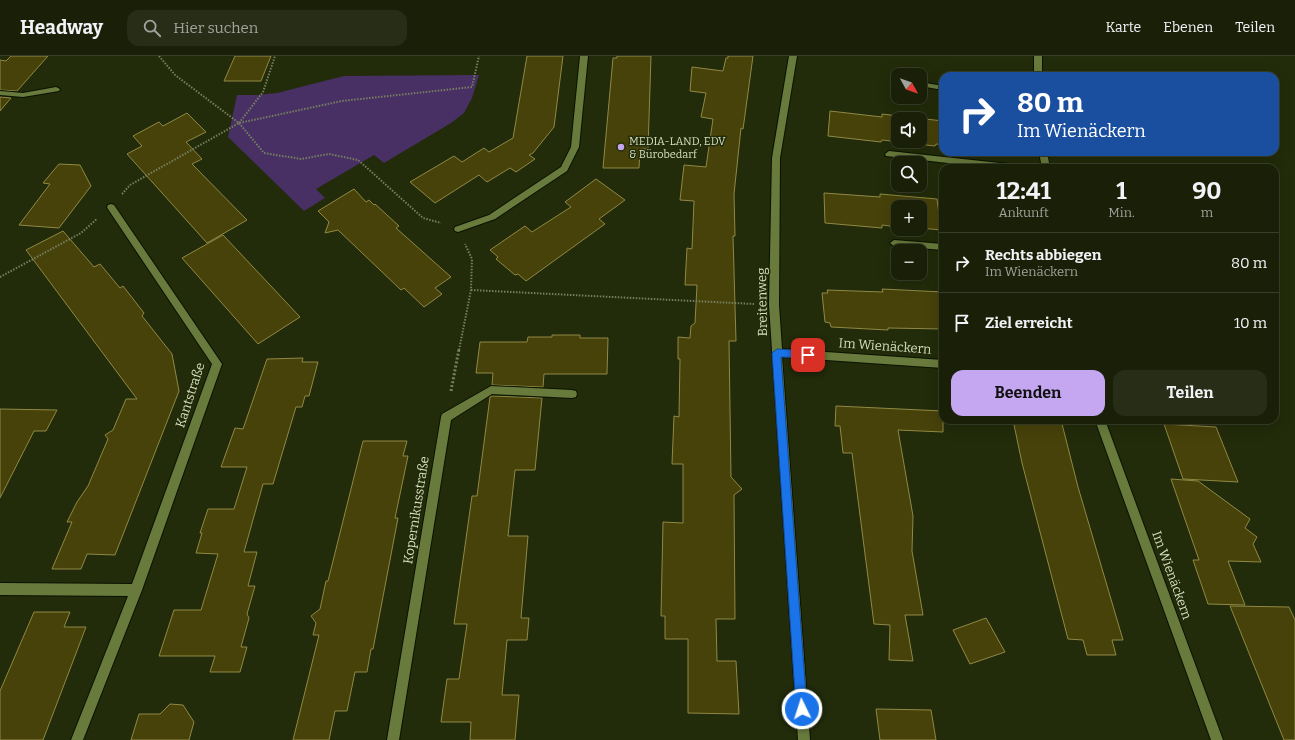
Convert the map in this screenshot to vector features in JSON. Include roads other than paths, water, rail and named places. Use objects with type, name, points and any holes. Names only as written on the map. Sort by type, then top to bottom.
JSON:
[{"type":"street","points":[[458,229],[492,217],[564,169],[575,147],[584,56]]},
{"type":"street","name":"Breitenweg","points":[[794,56],[776,158],[774,305],[804,740]]},
{"type":"street","points":[[1038,56],[1038,72]]},
{"type":"street","points":[[927,85],[939,87]]},
{"type":"street","points":[[0,93],[23,95],[56,90]]},
{"type":"street","points":[[889,154],[981,164]]},
{"type":"street","name":"Kantstraße","points":[[77,740],[136,590],[217,364],[111,207]]},
{"type":"street","points":[[894,243],[939,247]]},
{"type":"street","name":"Im Wienäckern","points":[[777,353],[939,364]]},
{"type":"street","name":"Kopernikusstraße","points":[[393,740],[446,417],[491,390],[572,394]]},
{"type":"street","name":"Im Wienäckern","points":[[1101,424],[1217,740]]},
{"type":"street","points":[[0,589],[136,590]]},
{"type":"place","name":"MEDIA-LAND, EDV & Bürobedarf","points":[[621,147]]}]
